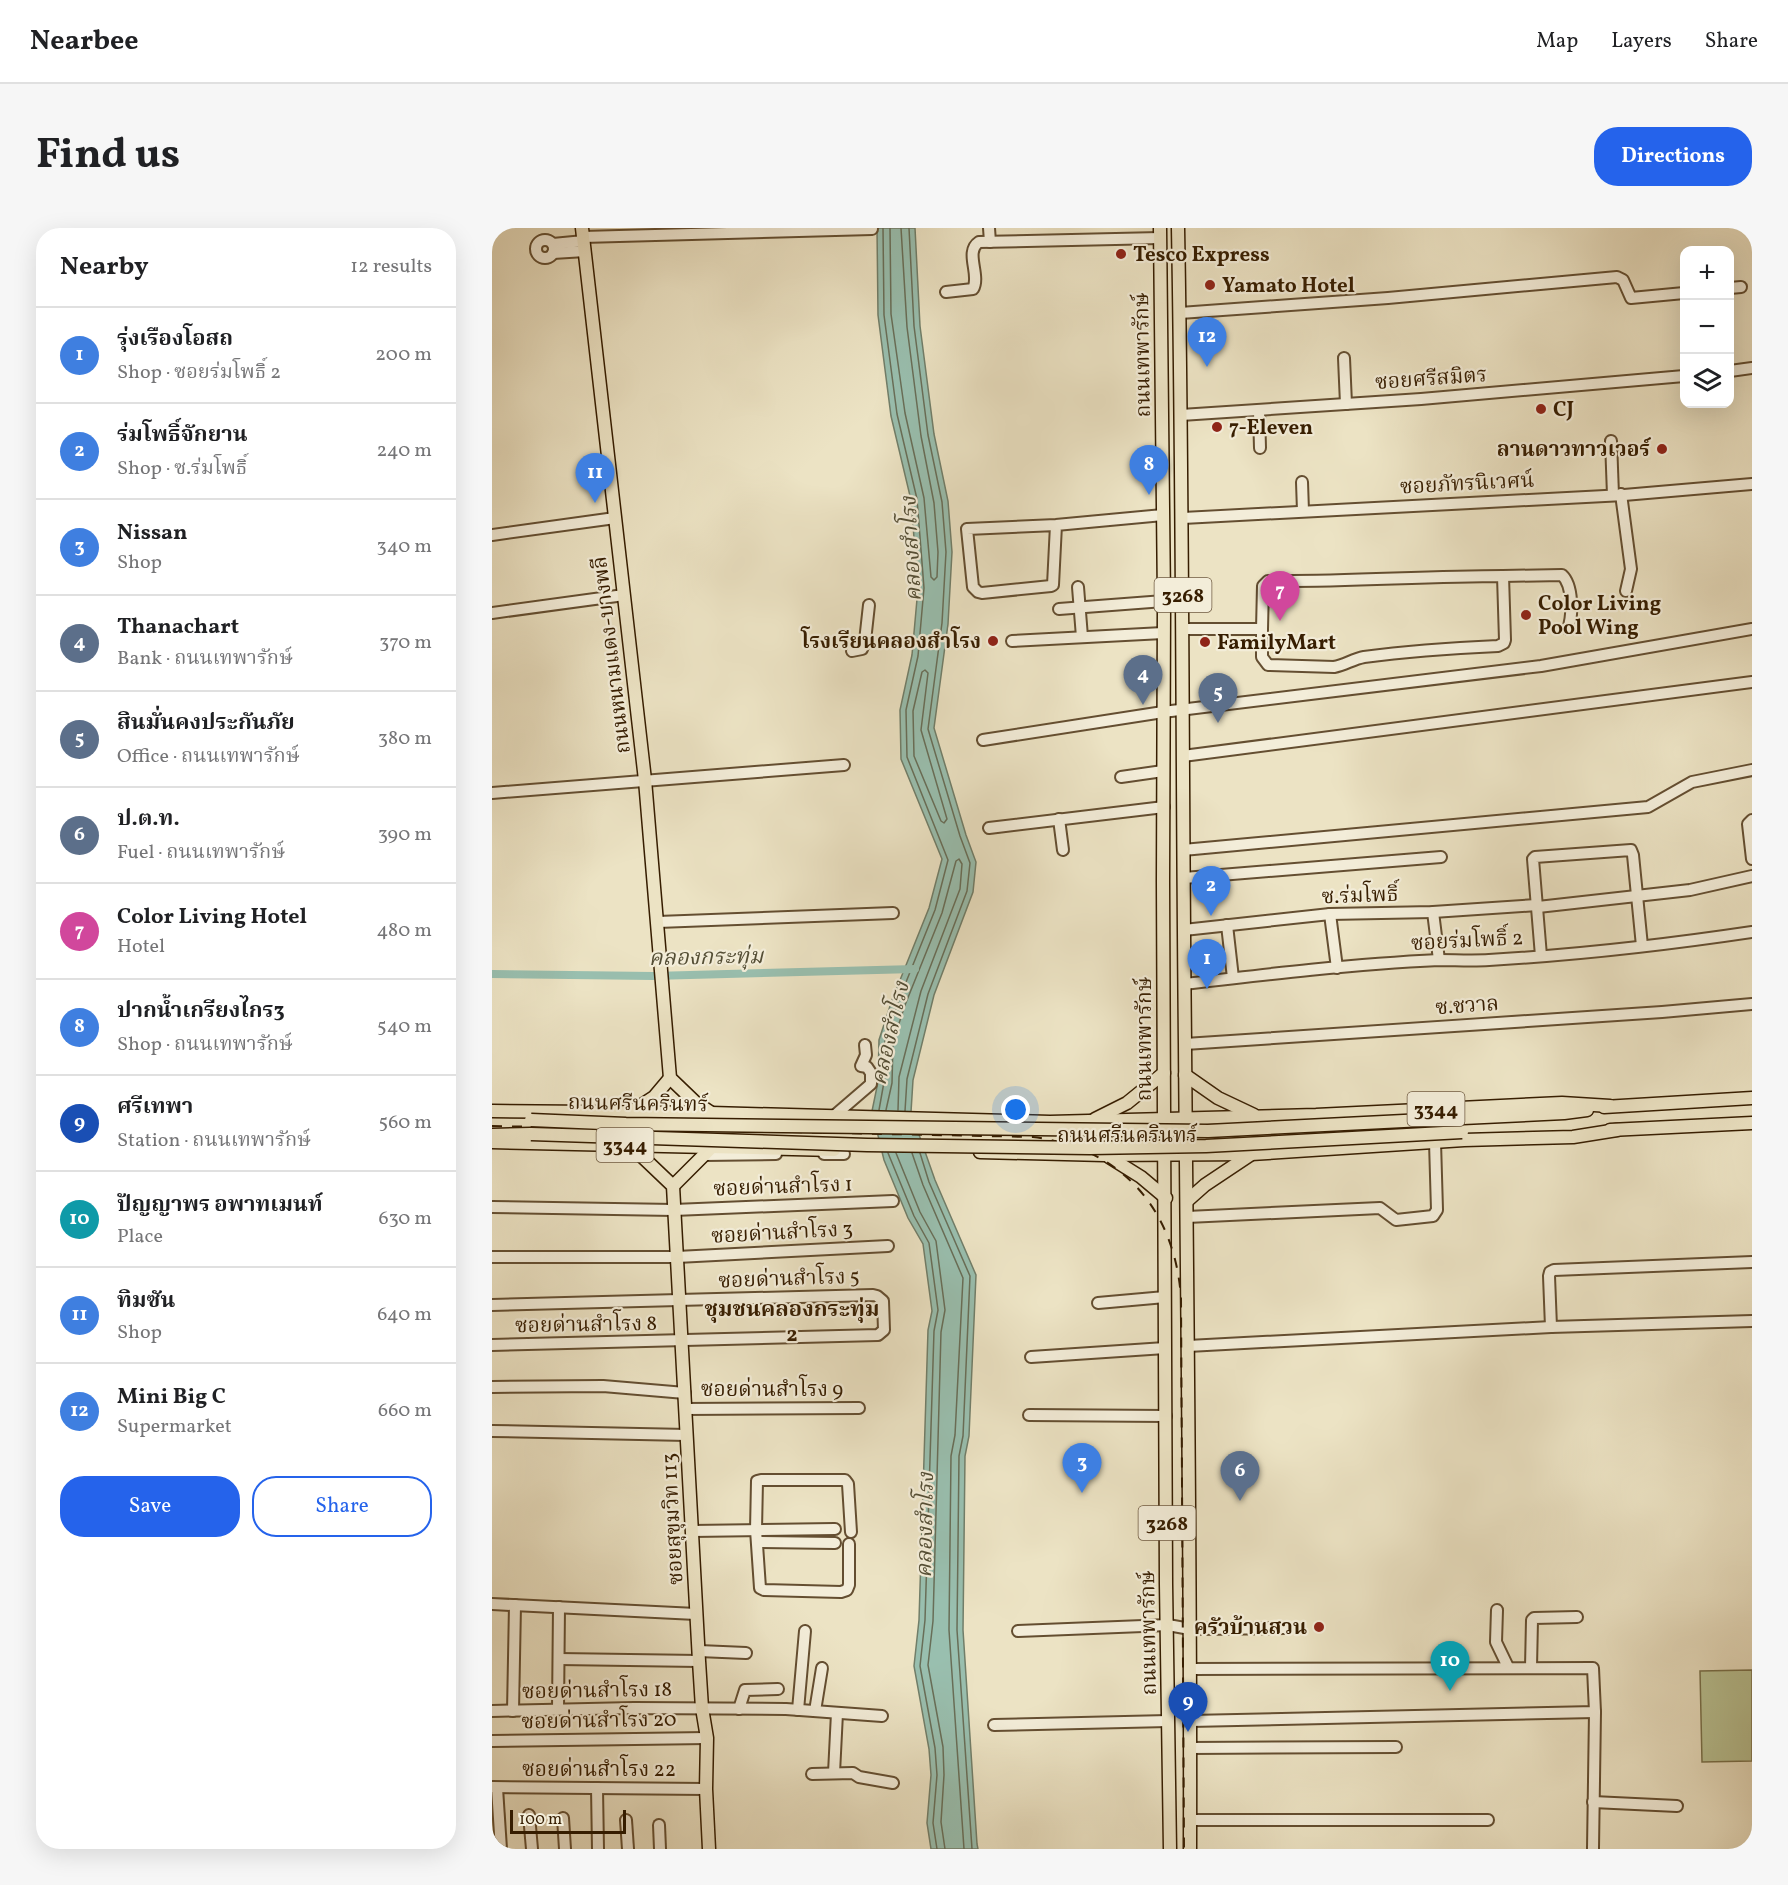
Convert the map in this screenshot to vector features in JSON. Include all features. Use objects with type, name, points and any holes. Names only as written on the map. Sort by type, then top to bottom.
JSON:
[{"type":"main road","name":"ถนนเทพารักษ์","points":[[1178,228],[1183,518],[1183,850],[1191,1669],[1190,1849]]},
{"type":"main road","name":"ถนนเทพารักษ์","points":[[1160,233],[1164,600],[1165,1348],[1170,1849]]},
{"type":"main road","name":"ถนนหนามแดง-บางพลี","points":[[583,239],[645,780],[670,1078]]},
{"type":"main road","points":[[1088,1122],[1127,1103],[1164,1073]]},
{"type":"main road","points":[[1185,1075],[1218,1098],[1242,1111],[1261,1117]]},
{"type":"main road","points":[[630,1113],[654,1097],[670,1078],[706,1110]]},
{"type":"main road","name":"ถนนศรีนครินทร์","points":[[492,1119],[626,1124],[1208,1131],[1564,1113],[1610,1106],[1752,1098]]},
{"type":"main road","name":"ถนนศรีนครินทร์","points":[[492,1111],[630,1113],[706,1110],[754,1115],[1088,1122],[1316,1115],[1562,1103],[1610,1106]]},
{"type":"main road","points":[[1316,1115],[1308,1121],[1304,1134],[1309,1146],[1319,1150]]},
{"type":"main road","points":[[1049,1154],[1063,1149],[1066,1140],[1062,1127],[1050,1122]]},
{"type":"main road","name":"ถนนศรีนครินทร์","points":[[492,1135],[531,1134],[856,1144],[1090,1148],[1206,1146],[1462,1132],[1617,1130],[1752,1123]]},
{"type":"main road","name":"ถนนศรีนครินทร์","points":[[492,1142],[630,1145],[707,1152],[758,1148],[1186,1155],[1251,1154],[1435,1142],[1573,1137],[1617,1130]]},
{"type":"main road","points":[[1066,1140],[1304,1134]]},
{"type":"main road","points":[[630,1145],[673,1186],[707,1152]]},
{"type":"main road","points":[[1187,1201],[1213,1179],[1251,1154]]},
{"type":"main road","points":[[1104,1155],[1124,1164],[1166,1198]]},
{"type":"main road","name":"ซอยสุขุมวิท 113","points":[[673,1186],[696,1614],[702,1708],[707,1738],[706,1789],[709,1849]]},
{"type":"street","points":[[543,228],[550,246],[583,239],[790,230],[872,229]]},
{"type":"street","points":[[989,228],[990,242]]},
{"type":"street","points":[[946,292],[973,288],[976,284],[972,251],[979,242],[1160,233]]},
{"type":"street","points":[[1180,313],[1617,277],[1623,280],[1631,298],[1680,293]]},
{"type":"street","points":[[1344,358],[1346,404]]},
{"type":"street","points":[[1734,370],[1752,368]]},
{"type":"street","name":"ซอยศรีสมิตร","points":[[1181,415],[1259,411],[1680,376]]},
{"type":"street","points":[[1259,411],[1260,448]]},
{"type":"street","points":[[1611,441],[1617,495],[1630,569],[1626,591]]},
{"type":"street","points":[[1302,482],[1303,511]]},
{"type":"street","name":"ซอยภัทรนิเวศน์","points":[[1183,518],[1617,495],[1752,484]]},
{"type":"street","points":[[1056,525],[1053,585],[982,593],[975,590],[970,579],[967,529],[1056,525],[1163,515]]},
{"type":"street","points":[[492,535],[615,518]]},
{"type":"street","points":[[1503,576],[1505,640],[1498,646],[1432,650],[1362,658],[1343,666],[1334,667],[1268,665],[1262,657],[1263,586],[1268,581],[1328,582],[1430,576],[1562,575],[1568,581],[1572,613],[1568,628]]},
{"type":"street","points":[[1078,587],[1082,637]]},
{"type":"street","points":[[492,613],[624,595]]},
{"type":"street","points":[[1059,609],[1164,600]]},
{"type":"street","points":[[852,651],[862,649],[865,641],[869,605]]},
{"type":"street","points":[[1183,629],[1262,629]]},
{"type":"street","points":[[983,740],[1163,712],[1541,666],[1752,629]]},
{"type":"street","points":[[1012,641],[1163,633]]},
{"type":"street","points":[[1183,756],[1752,682]]},
{"type":"street","points":[[492,794],[844,765]]},
{"type":"street","points":[[1183,850],[1648,807],[1692,782],[1752,770]]},
{"type":"street","points":[[1120,777],[1163,771]]},
{"type":"street","points":[[989,828],[1164,807]]},
{"type":"street","points":[[1059,819],[1063,850]]},
{"type":"street","points":[[1752,820],[1748,824],[1752,859]]},
{"type":"street","points":[[1540,956],[1534,858],[1593,851],[1625,849],[1633,852],[1642,946]]},
{"type":"street","points":[[1184,878],[1440,857]]},
{"type":"street","name":"ซ.ร่มโพธิ์","points":[[1184,930],[1330,914],[1433,912],[1637,897],[1699,889],[1752,876]]},
{"type":"street","points":[[1433,912],[1439,960]]},
{"type":"street","points":[[658,922],[892,913]]},
{"type":"street","points":[[1330,914],[1336,968]]},
{"type":"street","points":[[1227,925],[1233,978]]},
{"type":"street","name":"ซอยร่มโพธิ์ 2","points":[[1184,984],[1336,968],[1439,960],[1487,960],[1540,956],[1752,932]]},
{"type":"street","name":"ซ.ชวาล","points":[[1185,1044],[1752,1004]]},
{"type":"street","points":[[706,1110],[838,1115],[871,1084],[871,1073],[867,1067],[861,1066],[866,1055],[865,1045]]},
{"type":"street","points":[[1187,1217],[1380,1208],[1396,1220],[1432,1216],[1437,1210],[1435,1142]]},
{"type":"street","points":[[707,1152],[844,1154]]},
{"type":"street","name":"ซอยด่านสำโรง 1","points":[[492,1208],[674,1210],[893,1201]]},
{"type":"street","name":"ซอยด่านสำโรง 3","points":[[492,1257],[677,1257],[888,1246]]},
{"type":"street","points":[[1551,1327],[1549,1276],[1554,1270],[1752,1262]]},
{"type":"street","name":"ซอยด่านสำโรง 5","points":[[680,1301],[873,1295],[883,1301],[883,1316]]},
{"type":"street","points":[[1098,1303],[1165,1297]]},
{"type":"street","points":[[492,1305],[680,1301]]},
{"type":"street","name":"ซอยด่านสำโรง 8","points":[[492,1345],[878,1335],[884,1330],[883,1316]]},
{"type":"street","points":[[1188,1346],[1551,1327],[1752,1321]]},
{"type":"street","points":[[1031,1357],[1165,1348]]},
{"type":"street","points":[[492,1387],[603,1386],[685,1393]]},
{"type":"street","name":"ซอยด่านสำโรง 9","points":[[685,1409],[859,1408]]},
{"type":"street","points":[[1029,1415],[1166,1416]]},
{"type":"street","points":[[492,1431],[687,1435]]},
{"type":"street","points":[[845,1480],[848,1484],[852,1538],[849,1544],[847,1590],[841,1592],[764,1590],[760,1588],[756,1530],[756,1485],[758,1481],[845,1480]]},
{"type":"street","points":[[692,1531],[835,1529],[843,1526],[851,1532]]},
{"type":"street","points":[[835,1529],[832,1537],[836,1543]]},
{"type":"street","points":[[757,1542],[836,1543],[843,1546],[849,1544]]},
{"type":"street","points":[[492,1604],[696,1614]]},
{"type":"street","points":[[513,1711],[515,1605]]},
{"type":"street","points":[[558,1709],[559,1607]]},
{"type":"street","points":[[1497,1610],[1497,1645],[1508,1667]]},
{"type":"street","points":[[1531,1667],[1532,1620],[1534,1617],[1577,1617]]},
{"type":"street","points":[[1018,1631],[1168,1625],[1190,1629],[1285,1628]]},
{"type":"street","points":[[798,1710],[805,1631]]},
{"type":"street","points":[[559,1659],[746,1653]]},
{"type":"street","points":[[815,1711],[822,1668]]},
{"type":"street","points":[[1191,1669],[1593,1668],[1595,1712],[1593,1849]]},
{"type":"street","points":[[739,1709],[745,1690],[778,1689]]},
{"type":"street","name":"ซอยด่านสำโรง 18","points":[[492,1711],[702,1708],[798,1710],[882,1716]]},
{"type":"street","points":[[1190,1721],[1595,1712]]},
{"type":"street","points":[[834,1773],[837,1713]]},
{"type":"street","points":[[994,1725],[1168,1722]]},
{"type":"street","name":"ซอยด่านสำโรง 20","points":[[492,1741],[707,1738]]},
{"type":"street","points":[[1190,1748],[1396,1747]]},
{"type":"street","points":[[812,1774],[853,1773],[859,1777],[893,1783]]},
{"type":"street","points":[[494,1788],[501,1849]]},
{"type":"street","name":"ซอยด่านสำโรง 22","points":[[494,1788],[706,1789]]},
{"type":"street","points":[[597,1788],[597,1849]]},
{"type":"street","points":[[1593,1802],[1677,1806]]},
{"type":"street","points":[[529,1815],[532,1849]]},
{"type":"street","points":[[563,1818],[565,1849]]},
{"type":"street","points":[[626,1820],[628,1849]]},
{"type":"street","points":[[1190,1821],[1488,1820]]},
{"type":"street","points":[[659,1826],[660,1849]]},
{"type":"shaded area","points":[[1752,1670],[1752,1761],[1702,1762],[1700,1671]]},
{"type":"water","name":"คลองสำโรง","points":[[877,228],[915,228],[920,326],[934,434],[948,501],[952,552],[948,624],[934,728],[976,862],[973,892],[934,995],[913,1080],[911,1112],[935,1180],[976,1275],[969,1436],[965,1456],[963,1630],[978,1849],[931,1849],[927,1823],[931,1775],[929,1749],[914,1666],[919,1620],[928,1330],[932,1311],[923,1244],[908,1218],[884,1160],[872,1111],[878,1082],[879,1040],[892,1000],[929,908],[942,859],[901,759],[900,710],[912,655],[918,588],[911,500],[891,416],[878,315]]},
{"type":"waterway","name":"คลองกระทุ่ม","points":[[492,974],[653,976],[915,969]]},
{"type":"railway","points":[[492,1126],[1033,1137],[1065,1143],[1093,1154],[1117,1170],[1138,1189],[1155,1211],[1168,1237],[1177,1266],[1181,1298],[1184,1849]]},
{"type":"place","name":"Tesco Express","points":[[1121,254]]},
{"type":"place","name":"Yamato Hotel","points":[[1210,285]]},
{"type":"place","name":"Mini Big C","points":[[1207,367]]},
{"type":"place","name":"CJ","points":[[1541,409]]},
{"type":"place","name":"7-Eleven","points":[[1217,427]]},
{"type":"place","name":"ลานดาวทาวเวอร์","points":[[1662,449]]},
{"type":"place","name":"ปากน้ำเกรียงไกร3","points":[[1149,495]]},
{"type":"place","name":"ทิมซัน","points":[[595,503]]},
{"type":"place","name":"Color Living Pool Wing","points":[[1526,615]]},
{"type":"place","name":"Color Living Hotel","points":[[1280,621]]},
{"type":"place","name":"โรงเรียนคลองสำโรง","points":[[993,641]]},
{"type":"place","name":"FamilyMart","points":[[1205,642]]},
{"type":"place","name":"Thanachart","points":[[1143,705]]},
{"type":"place","name":"สินมั่นคงประกันภัย","points":[[1218,723]]},
{"type":"place","name":"ร่มโพธิ์จักยาน","points":[[1211,916]]},
{"type":"place","name":"รุ่งเรืองโอสถ","points":[[1207,989]]},
{"type":"place","name":"Nissan","points":[[1082,1493]]},
{"type":"place","name":"ป.ต.ท.","points":[[1240,1501]]},
{"type":"place","name":"ครัวบ้านสวน","points":[[1319,1627]]},
{"type":"place","name":"ปัญญาพร อพาทเมนท์","points":[[1450,1691]]},
{"type":"place","name":"ศรีเทพา","points":[[1188,1732]]},
{"type":"district","name":"ชุมชนคลองกระทุ่ม 2","points":[[792,1320]]}]
